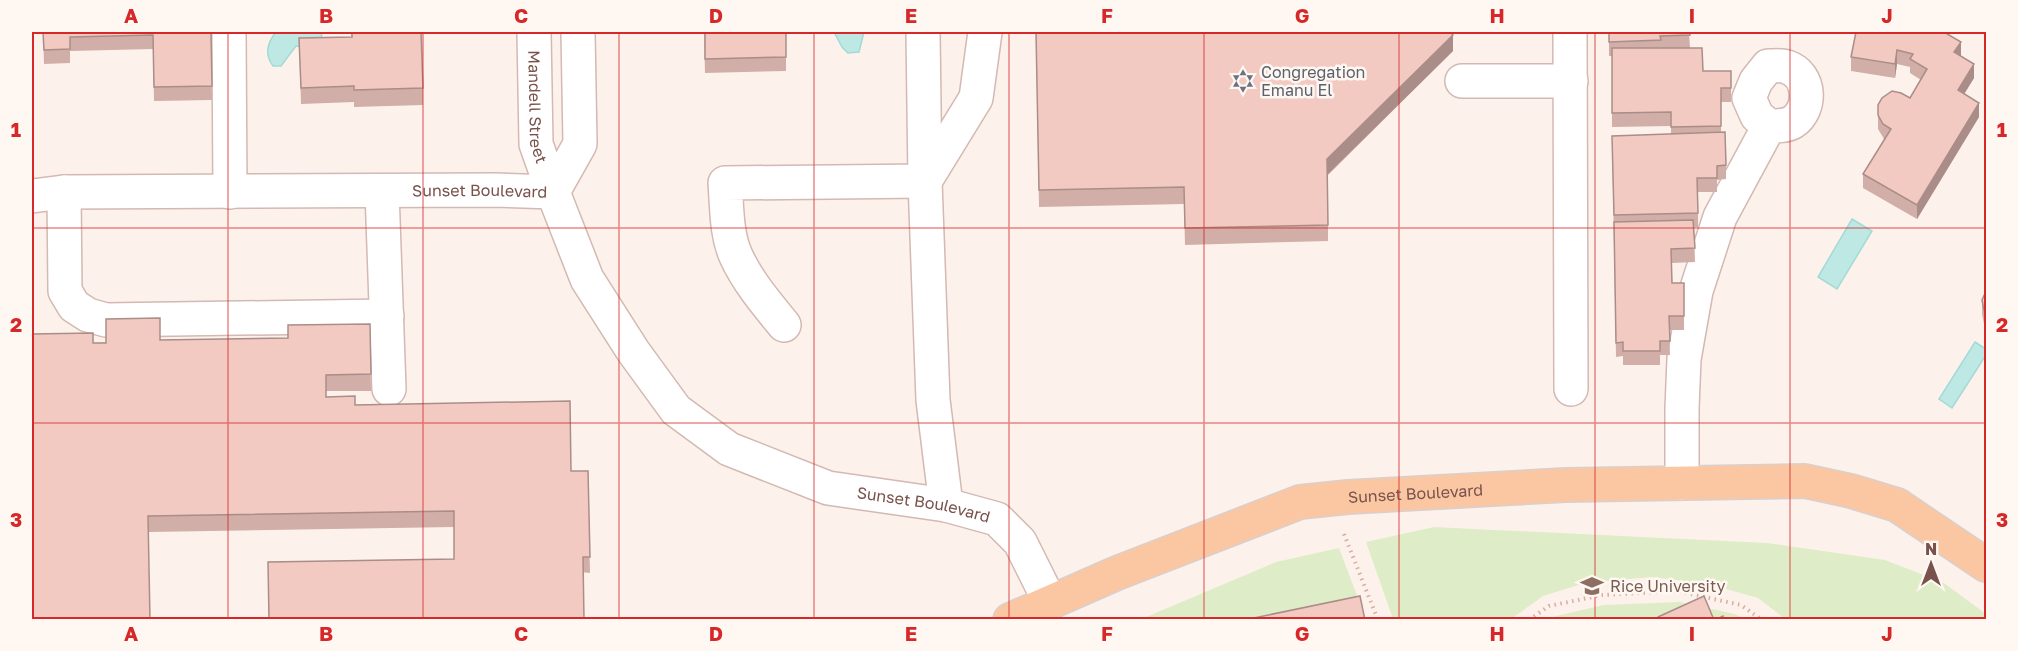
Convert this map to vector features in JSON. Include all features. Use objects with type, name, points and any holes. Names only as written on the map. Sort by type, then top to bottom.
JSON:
[{"type":"main road","name":"Sunset Boulevard","points":[[1050,602],[1117,573],[1300,502],[1348,496],[1566,484],[1805,481],[1851,491],[1897,505],[1986,565]]},
{"type":"main road","points":[[1010,620],[1050,602]]},
{"type":"street","points":[[229,32],[230,192]]},
{"type":"street","name":"Mandell Street","points":[[534,32],[536,144],[553,192]]},
{"type":"street","name":"Mandell Street","points":[[553,192],[580,144],[578,32]]},
{"type":"street","points":[[923,32],[925,181],[933,399],[946,505]]},
{"type":"street","points":[[925,181],[976,98],[985,32]]},
{"type":"street","points":[[1570,32],[1571,389]]},
{"type":"street","points":[[1462,81],[1571,81]]},
{"type":"street","points":[[1682,483],[1684,358],[1696,291],[1720,218],[1769,126]]},
{"type":"street","points":[[784,325],[757,292],[736,255],[728,226],[725,183],[925,181]]},
{"type":"street","points":[[382,191],[389,389]]},
{"type":"street","points":[[64,192],[65,291],[74,306],[88,315],[106,320],[387,316]]},
{"type":"street","name":"Sunset Boulevard","points":[[32,196],[64,192],[553,192],[587,279],[633,351],[676,410],[729,449],[828,488],[946,505],[997,519],[1020,543],[1050,602]]},
{"type":"path","points":[[1343,531],[1378,620]]},
{"type":"path","points":[[1529,620],[1549,606],[1602,595],[1677,591],[1741,605],[1762,620]]},
{"type":"green space","name":"Rice University","points":[[1434,527],[1767,543],[1885,560],[1944,583],[1986,614],[1986,619],[1785,619],[1758,598],[1708,584],[1652,577],[1585,583],[1543,596],[1511,619],[1393,619],[1366,542]]},
{"type":"green space","points":[[1339,548],[1366,619],[1139,620],[1276,562]]},
{"type":"green space","points":[[1680,602],[1735,614],[1744,619],[1550,620],[1556,616],[1604,605]]},
{"type":"water","points":[[276,32],[322,32],[321,40],[304,47],[296,46],[281,66],[273,66],[268,57],[268,49],[270,40]]},
{"type":"water","points":[[834,32],[864,32],[859,52],[848,53]]},
{"type":"water","points":[[1852,219],[1872,231],[1837,289],[1818,277]]},
{"type":"water","points":[[1975,342],[1986,349],[1986,355],[1952,408],[1939,399]]},
{"type":"building","points":[[43,32],[211,32],[212,86],[154,87],[153,35],[70,37],[70,49],[44,50]]},
{"type":"building","points":[[352,32],[421,32],[423,88],[354,90],[354,86],[301,88],[299,38],[352,37]]},
{"type":"building","points":[[705,32],[786,32],[786,57],[705,59]]},
{"type":"building","points":[[1036,32],[1450,32],[1453,35],[1327,159],[1328,225],[1185,228],[1184,187],[1039,190]]},
{"type":"building","points":[[1609,32],[1689,32],[1690,35],[1660,36],[1661,40],[1609,42]]},
{"type":"building","points":[[1856,32],[1944,32],[1961,42],[1954,52],[1974,64],[1958,90],[1979,103],[1917,205],[1863,174],[1891,129],[1883,124],[1878,115],[1878,105],[1882,98],[1892,91],[1910,98],[1927,69],[1910,59],[1913,54],[1897,50],[1895,64],[1851,57]]},
{"type":"building","points":[[1612,48],[1702,48],[1703,71],[1731,71],[1731,88],[1721,88],[1721,126],[1671,127],[1671,112],[1612,113]]},
{"type":"building","points":[[1725,132],[1726,165],[1717,166],[1717,178],[1697,178],[1698,213],[1614,215],[1612,136]]},
{"type":"building","points":[[1693,220],[1695,248],[1671,249],[1672,283],[1684,283],[1684,316],[1669,316],[1670,341],[1660,341],[1660,351],[1623,351],[1623,342],[1616,343],[1614,222]]},
{"type":"building","points":[[1986,291],[1986,313],[1982,300]]},
{"type":"building","points":[[160,318],[160,340],[288,338],[288,325],[370,324],[371,374],[326,375],[326,397],[355,396],[355,405],[570,401],[571,471],[588,471],[590,557],[583,557],[584,620],[269,620],[268,562],[454,559],[454,511],[148,516],[150,620],[32,620],[32,334],[93,333],[93,343],[106,343],[106,319]]},
{"type":"building","points":[[1360,596],[1365,620],[1244,620]]},
{"type":"building","points":[[1704,596],[1714,620],[1659,620],[1658,617]]},
{"type":"place","name":"Congregation Emanu El","points":[[1243,81]]},
{"type":"place","name":"Rice University","points":[[1592,586]]}]
